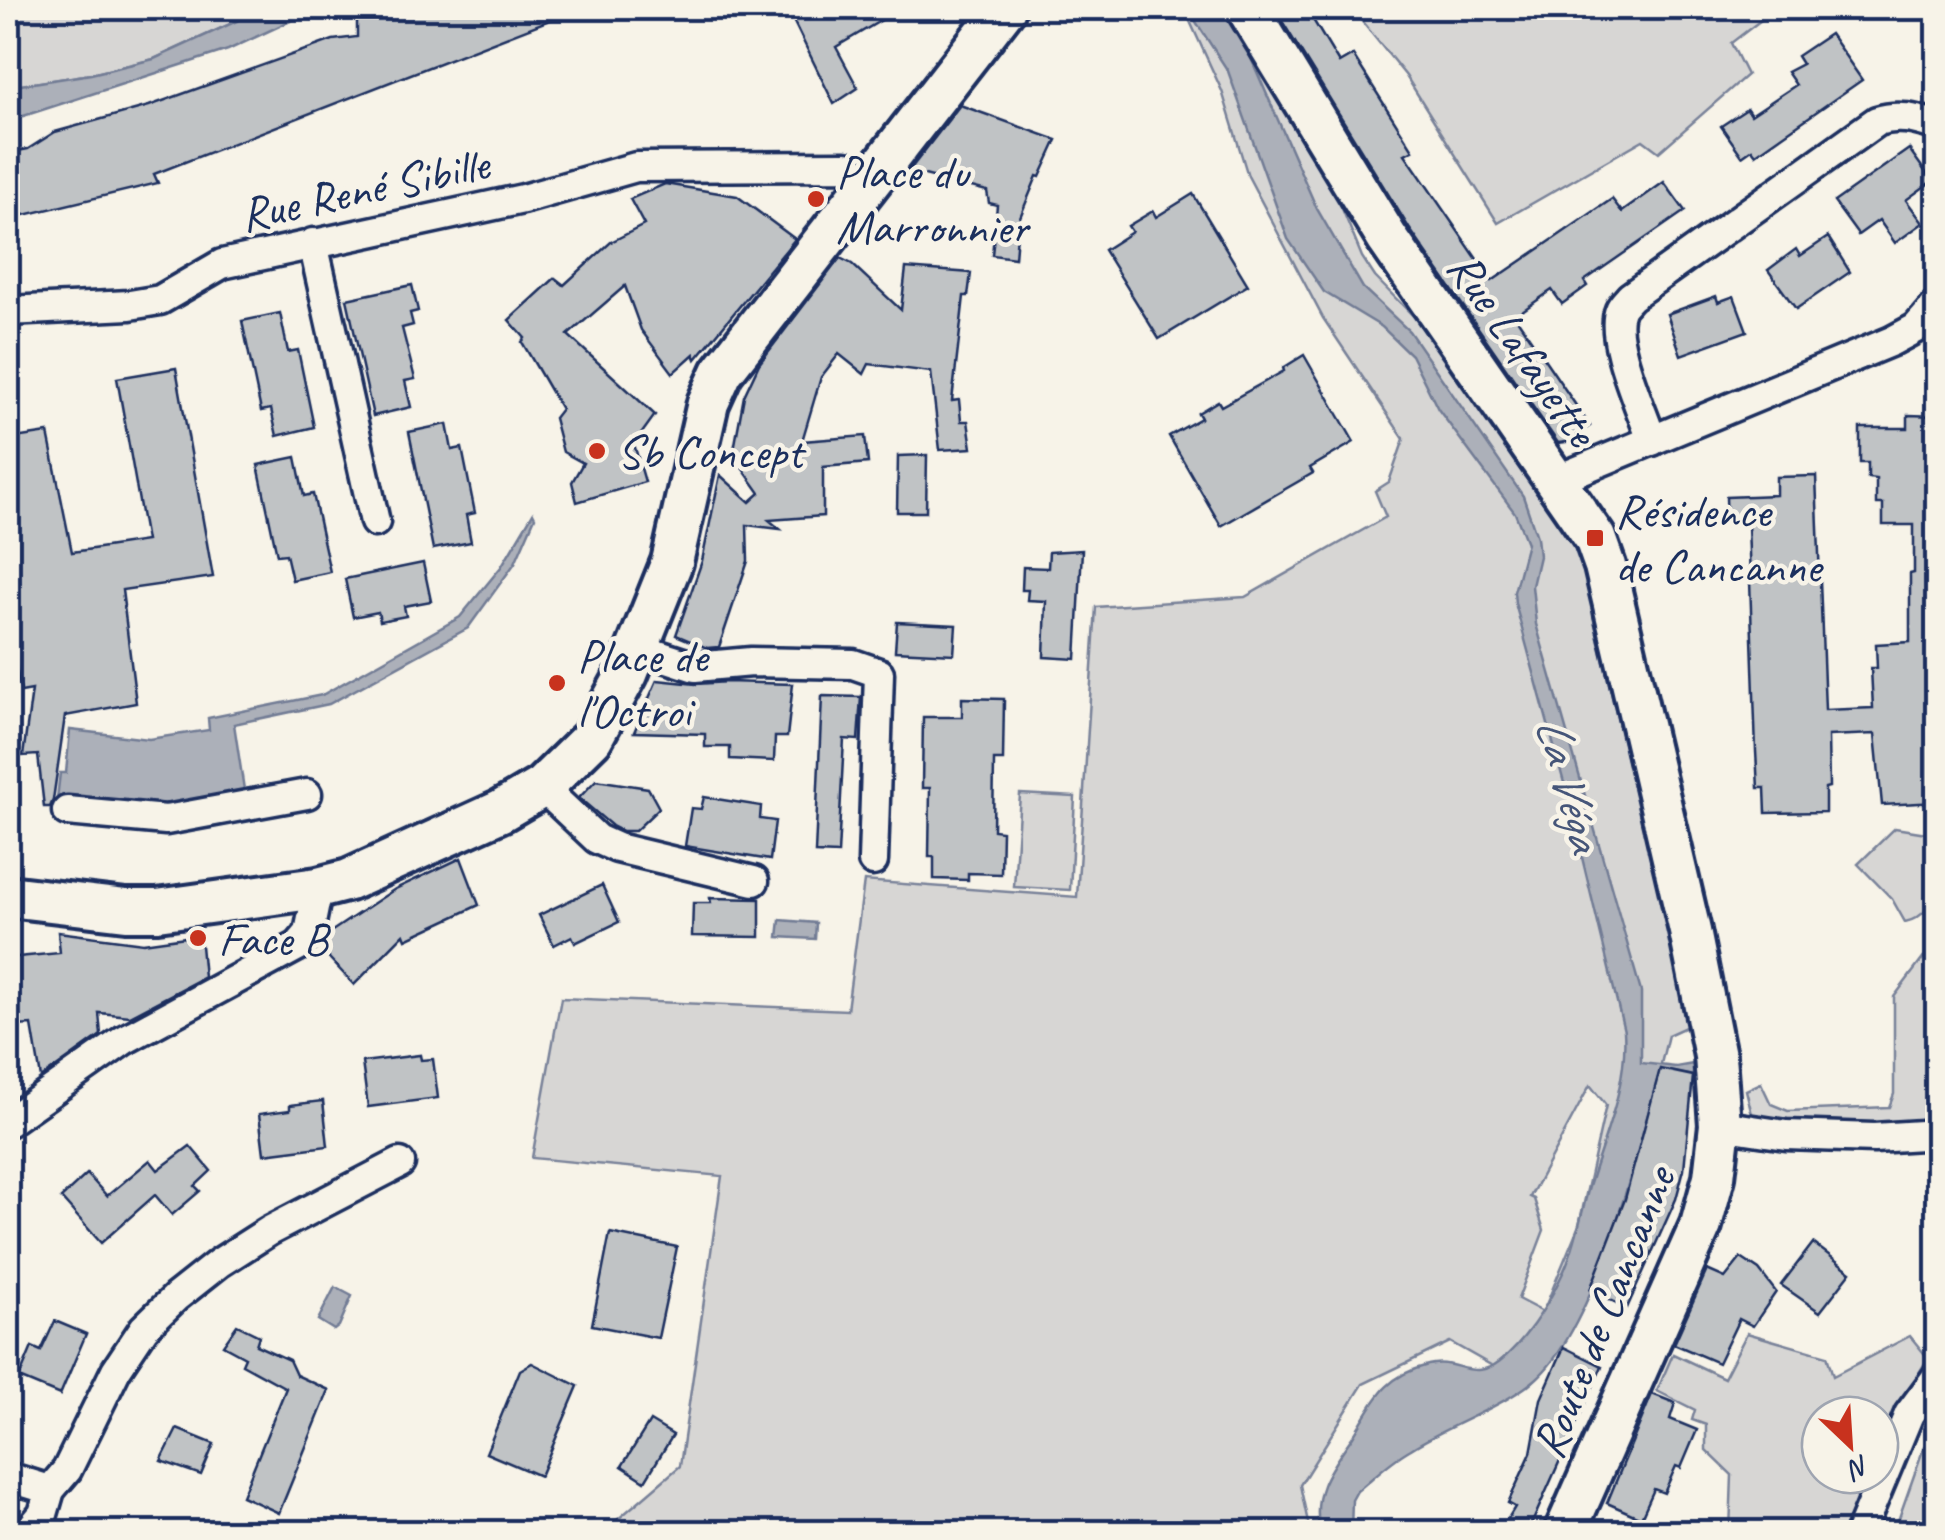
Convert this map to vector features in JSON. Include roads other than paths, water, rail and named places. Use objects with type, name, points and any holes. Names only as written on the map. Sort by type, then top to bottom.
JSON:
[{"type":"main road","points":[[8,896],[109,909],[157,910],[318,888],[349,880],[501,811],[542,786],[598,730],[627,674],[672,562],[708,403],[722,372],[1005,8]]},
{"type":"main road","name":"Rue Lafayette","points":[[1247,8],[1387,238],[1595,538],[1615,604],[1708,1020],[1720,1125]]},
{"type":"main road","name":"Route de Cancanne","points":[[1565,1532],[1701,1225],[1714,1177],[1720,1125]]},
{"type":"street","points":[[1652,441],[1617,325],[1620,310],[1630,297],[1877,120],[1908,117],[1938,126]]},
{"type":"street","name":"Rue René Sibille","points":[[8,312],[160,300],[222,264],[523,199],[636,168],[846,166],[872,182]]},
{"type":"street","points":[[313,244],[375,522]]},
{"type":"street","points":[[1556,480],[1892,341],[1916,328],[1938,304]]},
{"type":"street","points":[[637,648],[695,667],[752,662],[853,664],[880,673],[873,861]]},
{"type":"street","points":[[542,786],[598,839],[617,848],[754,881]]},
{"type":"street","points":[[67,811],[166,820],[307,794]]},
{"type":"street","points":[[8,1122],[124,1040],[298,946],[310,933],[318,888]]},
{"type":"street","points":[[1720,1125],[1786,1136],[1874,1138],[1938,1134]]},
{"type":"street","points":[[28,1532],[43,1514],[50,1490],[66,1470],[116,1370],[144,1328],[176,1297],[270,1231],[400,1163]]},
{"type":"street","points":[[1860,1532],[1909,1414],[1938,1375]]},
{"type":"street","points":[[8,1478],[50,1490]]},
{"type":"water","points":[[265,8],[318,8],[228,50],[8,121],[8,87],[154,59]]},
{"type":"water","name":"La Véga","points":[[1187,8],[1229,8],[1317,209],[1363,288],[1409,331],[1523,496],[1539,556],[1532,586],[1536,624],[1641,992],[1641,1063],[1676,1067],[1693,1064],[1693,1076],[1660,1070],[1611,1238],[1575,1325],[1554,1359],[1517,1393],[1426,1440],[1376,1474],[1352,1500],[1351,1532],[1320,1532],[1318,1504],[1331,1470],[1381,1392],[1400,1376],[1428,1365],[1447,1364],[1472,1370],[1490,1367],[1526,1334],[1554,1291],[1573,1247],[1614,1110],[1622,1071],[1624,1031],[1564,783],[1515,603],[1514,592],[1527,543],[1515,513],[1438,409],[1411,355],[1382,327],[1324,292],[1288,239],[1228,71]]},
{"type":"water","points":[[533,513],[535,517],[515,563],[468,628],[329,704],[234,724],[245,796],[151,812],[57,799],[60,773],[66,773],[70,730],[149,739],[209,730],[208,718],[322,695],[460,617],[501,567]]},
{"type":"water","points":[[780,920],[816,923],[815,939],[778,937]]},
{"type":"water","points":[[335,1287],[352,1296],[334,1330],[318,1320]]},
{"type":"place","name":"Place du Marronnier","points":[[816,199]]},
{"type":"place","name":"Sb Concept","points":[[597,451]]},
{"type":"place","name":"Résidence de Cancanne","points":[[1595,538]]},
{"type":"place","name":"Place de l'Octroi","points":[[557,683]]},
{"type":"place","name":"Face B","points":[[198,938]]}]
